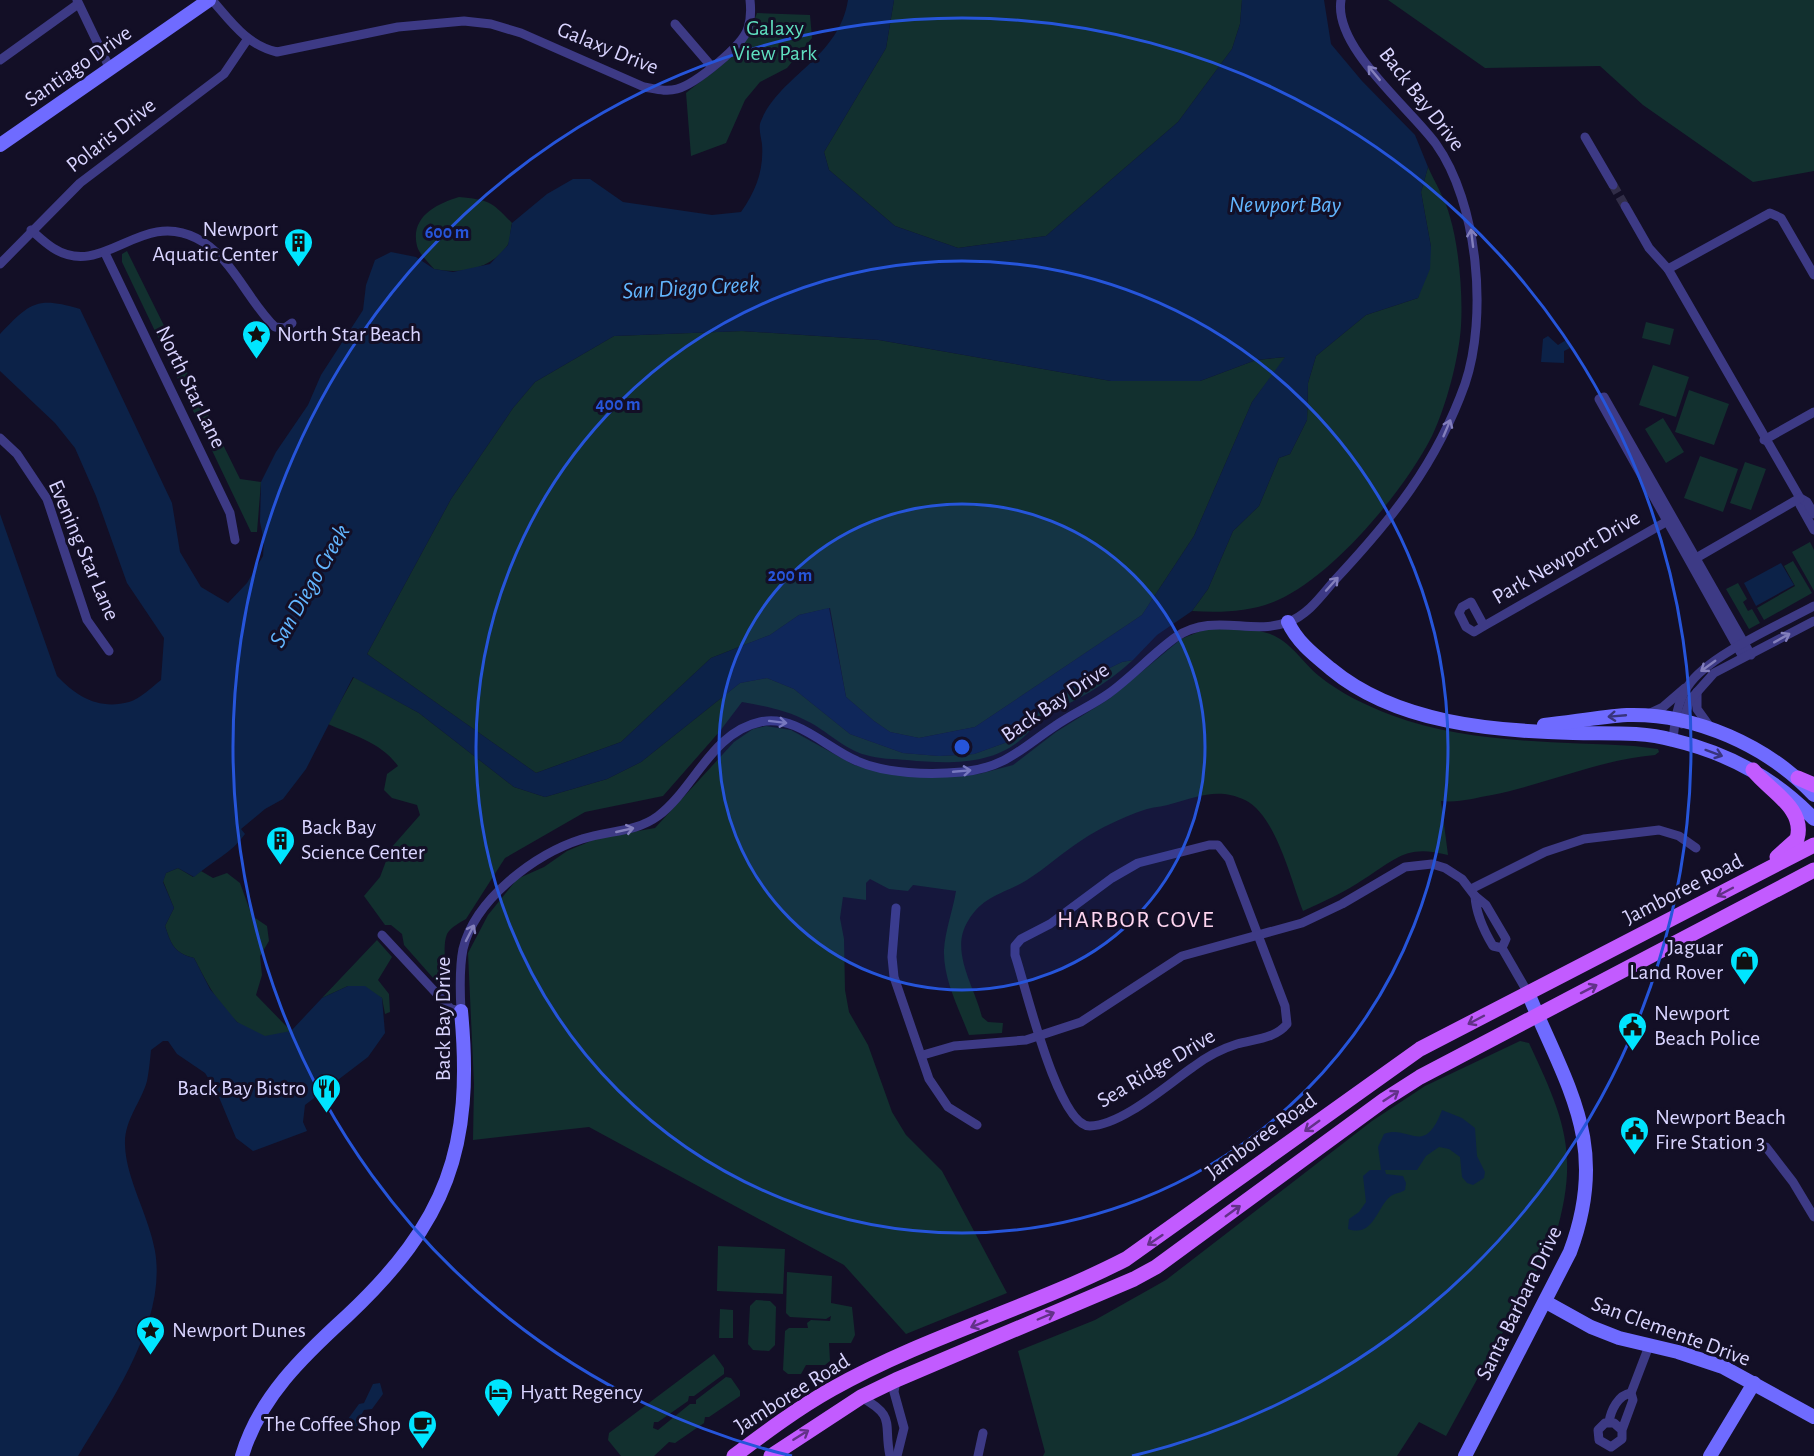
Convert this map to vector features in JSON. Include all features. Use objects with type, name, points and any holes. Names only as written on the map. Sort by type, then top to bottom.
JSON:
[{"type":"main road","points":[[1750,879],[1793,844],[1799,830],[1790,807],[1762,782],[1753,770]]},
{"type":"main road","points":[[1798,778],[1814,785]]},
{"type":"main road","name":"Jamboree Road","points":[[734,1456],[833,1388],[897,1358],[1079,1283],[1126,1259],[1176,1226],[1420,1049],[1814,845]]},
{"type":"main road","name":"Jamboree Road","points":[[771,1456],[861,1397],[1156,1267],[1384,1100],[1420,1077],[1814,870]]},
{"type":"main road","points":[[1798,879],[1814,879]]},
{"type":"street","name":"Galaxy Drive","points":[[210,0],[248,40],[262,48],[277,52],[292,51],[376,31],[464,21],[491,24],[521,33],[644,87],[664,91],[680,88],[712,67],[742,40],[748,29],[750,0]]},
{"type":"street","name":"Santiago Drive","points":[[0,145],[210,0]]},
{"type":"street","name":"Back Bay Drive","points":[[242,1456],[250,1433],[282,1381],[303,1356],[393,1270],[430,1217],[446,1182],[460,1135],[465,1056],[461,1011],[461,965],[464,945],[484,910],[510,880],[529,866],[579,840],[628,830],[660,815],[724,742],[745,727],[761,721],[787,723],[858,762],[873,766],[944,772],[975,770],[1011,758],[1050,729],[1109,693],[1186,632],[1218,623],[1266,625],[1288,622],[1313,605],[1365,550],[1430,464],[1466,380],[1475,333],[1472,236],[1458,188],[1437,146],[1356,49],[1342,20],[1341,0]]},
{"type":"street","points":[[0,60],[77,2],[110,69]]},
{"type":"street","points":[[675,24],[712,67]]},
{"type":"street","name":"Polaris Drive","points":[[0,264],[31,230],[80,183],[224,74],[248,40]]},
{"type":"street","points":[[1585,137],[1613,185]]},
{"type":"street","points":[[1625,206],[1649,248],[1668,269],[1764,440],[1800,498],[1807,502],[1814,514]]},
{"type":"street","points":[[1668,269],[1770,213],[1781,218],[1814,275]]},
{"type":"street","points":[[31,230],[53,249],[81,256],[105,253],[150,231],[164,230],[186,234],[216,252],[275,327],[285,328],[292,323]]},
{"type":"street","name":"North Star Lane","points":[[105,253],[230,513],[235,540]]},
{"type":"street","name":"Park Newport Drive","points":[[1670,520],[1599,399],[1604,397],[1747,656]]},
{"type":"street","points":[[1764,440],[1814,412]]},
{"type":"street","name":"Evening Star Lane","points":[[0,438],[17,454],[46,500],[87,620],[109,651]]},
{"type":"street","points":[[1800,498],[1800,505],[1814,530]]},
{"type":"street","points":[[1692,560],[1800,498]]},
{"type":"street","name":"Park Newport Drive","points":[[1484,626],[1670,520]]},
{"type":"street","points":[[1644,716],[1663,707],[1687,687],[1704,668],[1814,606]]},
{"type":"street","points":[[1679,720],[1697,690],[1714,673],[1814,621]]},
{"type":"street","points":[[1288,622],[1294,634],[1319,658],[1366,691],[1447,721],[1516,729],[1636,734],[1673,739],[1718,754],[1753,770],[1784,790],[1814,819]]},
{"type":"street","points":[[1673,739],[1687,687]]},
{"type":"street","points":[[1697,690],[1696,704],[1699,714],[1715,731]]},
{"type":"street","points":[[1516,729],[1594,718],[1644,716],[1679,720],[1715,731],[1774,760],[1798,778],[1814,795]]},
{"type":"street","points":[[1473,892],[1545,852],[1593,837],[1659,830],[1679,836],[1696,848]]},
{"type":"street","name":"Sea Ridge Drive","points":[[1218,845],[1229,859],[1259,936],[1288,1016],[1287,1024],[1281,1032],[1237,1044],[1211,1055],[1148,1099],[1116,1117],[1088,1126],[1073,1117],[1056,1086],[1015,955],[1015,946],[1021,939],[1050,924],[1093,891],[1138,863],[1199,847],[1218,845]]},
{"type":"street","points":[[923,1055],[954,1046],[1008,1043],[1041,1036],[1095,1014],[1154,972],[1182,956],[1259,936],[1320,916],[1393,873],[1418,864],[1445,868],[1462,879],[1500,926],[1506,939],[1502,948]]},
{"type":"street","points":[[1473,892],[1476,909],[1493,946],[1502,948],[1528,993]]},
{"type":"street","points":[[896,908],[892,957],[894,977],[937,1094],[948,1107],[977,1125]]},
{"type":"street","points":[[1484,926],[1494,921]]},
{"type":"street","points":[[382,935],[451,1009],[461,1011]]},
{"type":"street","name":"Santa Barbara Drive","points":[[1465,1456],[1546,1302],[1580,1225],[1586,1187],[1586,1149],[1573,1095],[1528,993]]},
{"type":"street","points":[[1760,1145],[1766,1147],[1793,1182],[1814,1217]]},
{"type":"street","name":"San Clemente Drive","points":[[1546,1302],[1591,1327],[1723,1366],[1814,1417]]},
{"type":"street","points":[[1631,1393],[1622,1396],[1610,1422],[1601,1426],[1598,1435],[1606,1446],[1616,1446],[1620,1443],[1622,1430],[1632,1403],[1631,1393],[1649,1346]]},
{"type":"street","points":[[896,1380],[894,1392],[904,1428],[897,1456]]},
{"type":"street","points":[[1710,1456],[1754,1383]]},
{"type":"street","points":[[861,1397],[880,1408],[888,1423],[890,1456]]},
{"type":"street","points":[[888,1423],[903,1418]]},
{"type":"street","points":[[1610,1422],[1622,1430]]},
{"type":"street","points":[[978,1456],[982,1433]]},
{"type":"green space","points":[[894,0],[1242,0],[1240,24],[1232,49],[1178,122],[1046,236],[958,248],[895,226],[829,170],[824,152],[886,48]]},
{"type":"green space","points":[[1388,0],[1814,0],[1814,171],[1753,182],[1643,105],[1600,66],[1485,68]]},
{"type":"green space","name":"Galaxy View Park","points":[[757,13],[810,15],[812,38],[787,68],[760,82],[745,100],[726,143],[691,156],[686,93],[737,50],[751,28]]},
{"type":"green space","points":[[1428,167],[1446,204],[1453,229],[1460,271],[1461,300],[1460,339],[1455,367],[1447,397],[1432,436],[1420,458],[1386,505],[1366,529],[1322,572],[1300,588],[1278,600],[1258,607],[1225,612],[1192,611],[1208,589],[1233,531],[1259,506],[1279,458],[1290,454],[1307,420],[1308,383],[1316,356],[1366,315],[1418,298],[1431,247],[1421,192]]},
{"type":"green space","points":[[459,197],[477,199],[499,210],[512,223],[509,241],[500,254],[483,265],[454,271],[434,269],[418,249],[417,227],[427,213],[434,208]]},
{"type":"green space","points":[[127,251],[240,479],[261,482],[257,532],[251,532],[122,262],[122,254]]},
{"type":"green space","points":[[1646,322],[1674,329],[1670,345],[1642,338]]},
{"type":"green space","points":[[742,331],[879,340],[1111,381],[1200,381],[1256,360],[1286,357],[1252,402],[1194,536],[1142,615],[975,727],[919,738],[890,732],[874,721],[846,697],[830,608],[799,615],[770,635],[711,658],[621,742],[536,773],[367,654],[451,499],[513,408],[535,382],[614,336]]},
{"type":"green space","points":[[1653,365],[1689,377],[1676,417],[1639,405]]},
{"type":"green space","points":[[1689,390],[1729,404],[1714,445],[1675,432]]},
{"type":"green space","points":[[1663,418],[1684,452],[1666,463],[1645,429]]},
{"type":"green space","points":[[1700,456],[1738,469],[1723,512],[1684,498]]},
{"type":"green space","points":[[1745,462],[1766,469],[1751,510],[1730,503]]},
{"type":"green space","points":[[1810,542],[1814,550],[1814,591],[1792,552]]},
{"type":"green space","points":[[1793,561],[1812,593],[1764,620],[1757,608],[1795,586],[1784,566]]},
{"type":"green space","points":[[1738,583],[1747,599],[1743,602],[1748,611],[1752,609],[1760,623],[1749,629],[1726,589]]},
{"type":"green space","points":[[1208,628],[1252,630],[1275,636],[1289,646],[1319,676],[1344,693],[1381,711],[1421,724],[1450,731],[1511,740],[1634,746],[1658,749],[1659,752],[1655,755],[1593,767],[1492,795],[1460,801],[1441,801],[1448,855],[1422,851],[1403,855],[1349,888],[1303,911],[1274,834],[1256,808],[1245,800],[1226,794],[1199,796],[1147,809],[1120,819],[1082,840],[1027,880],[987,900],[968,921],[961,944],[965,969],[982,1017],[988,1022],[1003,1023],[1002,1033],[969,1035],[949,983],[944,950],[956,891],[913,885],[908,891],[889,889],[870,879],[866,883],[866,900],[843,897],[840,918],[844,939],[845,990],[849,1012],[868,1045],[892,1112],[906,1135],[942,1171],[1007,1293],[906,1334],[844,1265],[589,1127],[473,1140],[474,1084],[468,953],[488,915],[517,879],[544,867],[567,851],[598,838],[655,828],[734,742],[753,729],[766,726],[791,730],[854,765],[883,772],[950,776],[979,774],[1013,765],[1056,732],[1109,699],[1181,639]]},
{"type":"green space","points":[[1133,660],[1089,692],[1040,716],[1014,745],[981,759],[963,761],[926,762],[871,756],[851,749],[799,717],[742,702],[720,731],[663,796],[585,812],[505,858],[466,919],[447,934],[445,956],[449,996],[404,945],[402,934],[391,925],[385,925],[364,896],[380,877],[391,848],[420,815],[417,805],[392,798],[384,790],[387,774],[398,766],[384,751],[366,740],[328,724],[354,677],[419,713],[514,787],[545,797],[607,779],[641,762],[740,683],[767,678],[794,689],[850,734],[903,753],[939,756],[974,754],[1019,738],[1030,720],[1047,706],[1095,675],[1122,662]]},
{"type":"green space","points":[[178,868],[193,877],[201,871],[213,878],[227,873],[240,883],[252,916],[267,926],[269,941],[260,956],[262,975],[256,995],[291,1031],[264,1036],[240,1025],[222,1005],[194,958],[174,947],[165,926],[174,908],[163,881],[166,873]]},
{"type":"green space","points":[[377,940],[392,957],[378,980],[389,994],[390,1012],[385,1014],[382,998],[348,986],[322,998]]},
{"type":"green space","points":[[1520,1041],[1529,1043],[1559,1115],[1567,1159],[1562,1208],[1555,1237],[1446,1436],[1419,1422],[1397,1456],[1043,1456],[1045,1452],[1018,1351],[1095,1320],[1166,1280],[1372,1121],[1425,1086]]},
{"type":"green space","points":[[718,1246],[785,1249],[783,1294],[717,1291]]},
{"type":"green space","points":[[787,1272],[832,1276],[831,1303],[852,1307],[855,1335],[851,1343],[829,1343],[830,1361],[825,1365],[806,1365],[801,1374],[788,1374],[783,1370],[785,1331],[789,1328],[808,1328],[807,1323],[811,1320],[830,1321],[831,1316],[826,1319],[790,1317],[786,1313]]},
{"type":"green space","points":[[756,1300],[770,1301],[776,1307],[775,1345],[769,1351],[753,1350],[748,1344],[750,1306]]},
{"type":"green space","points":[[720,1309],[733,1310],[733,1338],[719,1338]]},
{"type":"green space","points":[[714,1354],[724,1368],[724,1374],[694,1396],[689,1396],[688,1401],[658,1422],[654,1422],[653,1428],[658,1430],[690,1404],[696,1404],[696,1400],[726,1377],[731,1378],[740,1391],[740,1396],[709,1417],[705,1417],[704,1423],[675,1443],[669,1442],[654,1456],[621,1456],[608,1440],[609,1433]]},
{"type":"water","name":"Newport Bay","points":[[848,0],[894,0],[886,48],[824,152],[829,170],[895,226],[958,248],[1046,236],[1178,122],[1232,49],[1240,24],[1242,0],[1324,0],[1331,44],[1362,81],[1415,135],[1428,167],[1421,192],[1431,247],[1430,269],[1418,298],[1366,315],[1316,356],[1308,383],[1307,420],[1290,454],[1279,458],[1259,506],[1233,531],[1208,589],[1192,611],[1157,635],[1133,660],[1122,662],[1095,675],[1047,706],[1030,720],[1019,738],[974,754],[939,756],[903,753],[850,734],[794,689],[767,678],[740,683],[641,762],[607,779],[545,797],[514,787],[419,713],[353,677],[306,769],[283,799],[265,809],[241,829],[245,834],[240,841],[194,877],[178,868],[166,873],[163,882],[174,908],[165,926],[174,947],[194,958],[210,989],[237,1022],[265,1036],[291,1031],[322,998],[348,986],[365,986],[382,998],[385,1033],[368,1057],[305,1105],[303,1122],[307,1131],[253,1151],[236,1138],[216,1090],[205,1073],[177,1054],[168,1041],[163,1041],[151,1050],[147,1081],[125,1136],[129,1171],[155,1251],[157,1278],[153,1304],[145,1331],[121,1384],[78,1456],[0,1456],[0,514],[57,676],[72,690],[98,703],[118,704],[137,698],[161,680],[164,638],[127,583],[96,496],[75,448],[55,423],[0,371],[0,334],[19,315],[35,305],[53,303],[80,309],[172,503],[180,552],[201,587],[228,603],[247,583],[263,556],[264,541],[260,522],[261,482],[276,452],[308,405],[321,375],[363,310],[366,285],[375,260],[391,252],[416,257],[434,269],[453,272],[490,264],[508,245],[512,223],[547,194],[573,179],[590,179],[623,202],[712,215],[741,212],[755,188],[762,163],[761,121],[781,91],[821,52],[833,37],[842,20]],"holes":[[[742,331],[879,340],[1111,381],[1200,381],[1256,360],[1285,357],[1252,402],[1194,536],[1142,615],[975,727],[919,738],[890,732],[874,721],[846,697],[829,608],[799,615],[770,635],[711,658],[621,742],[536,773],[367,654],[451,499],[513,408],[535,382],[614,336]]]},
{"type":"water","points":[[1548,336],[1558,345],[1566,340],[1570,348],[1564,351],[1564,363],[1541,362],[1543,339]]},
{"type":"water","points":[[1781,563],[1794,585],[1756,606],[1744,583]]},
{"type":"water","points":[[1442,1110],[1462,1118],[1475,1128],[1477,1156],[1485,1172],[1484,1178],[1473,1185],[1467,1183],[1462,1177],[1460,1157],[1449,1149],[1439,1147],[1426,1156],[1417,1170],[1385,1170],[1386,1174],[1403,1176],[1406,1183],[1405,1190],[1391,1196],[1374,1220],[1364,1229],[1357,1231],[1348,1229],[1349,1219],[1359,1212],[1366,1202],[1363,1176],[1370,1170],[1381,1170],[1378,1147],[1384,1134],[1393,1132],[1422,1136],[1429,1133]]},
{"type":"water","points":[[380,1383],[383,1394],[372,1409],[364,1410],[360,1417],[364,1424],[361,1431],[350,1427],[348,1419],[359,1404],[364,1403],[373,1384]]},
{"type":"tunnel","points":[[1613,185],[1625,206]]},
{"type":"place","name":"Newport Aquatic Center","points":[[299,268]]},
{"type":"place","name":"North Star Beach","points":[[256,360]]},
{"type":"place","name":"Back Bay Science Center","points":[[280,866]]},
{"type":"place","name":"Jaguar Land Rover","points":[[1744,986]]},
{"type":"place","name":"Newport Beach Police","points":[[1633,1052]]},
{"type":"place","name":"Back Bay Bistro","points":[[327,1114]]},
{"type":"place","name":"Newport Beach Fire Station 3","points":[[1634,1156]]},
{"type":"place","name":"Newport Dunes","points":[[151,1356]]},
{"type":"place","name":"Hyatt Regency","points":[[499,1418]]},
{"type":"place","name":"The Coffee Shop","points":[[422,1450]]},
{"type":"district","name":"HARBOR COVE","points":[[1136,920]]},
{"type":"water label","name":"San Diego Creek","points":[[691,288]]},
{"type":"water label","name":"San Diego Creek","points":[[310,586]]}]
